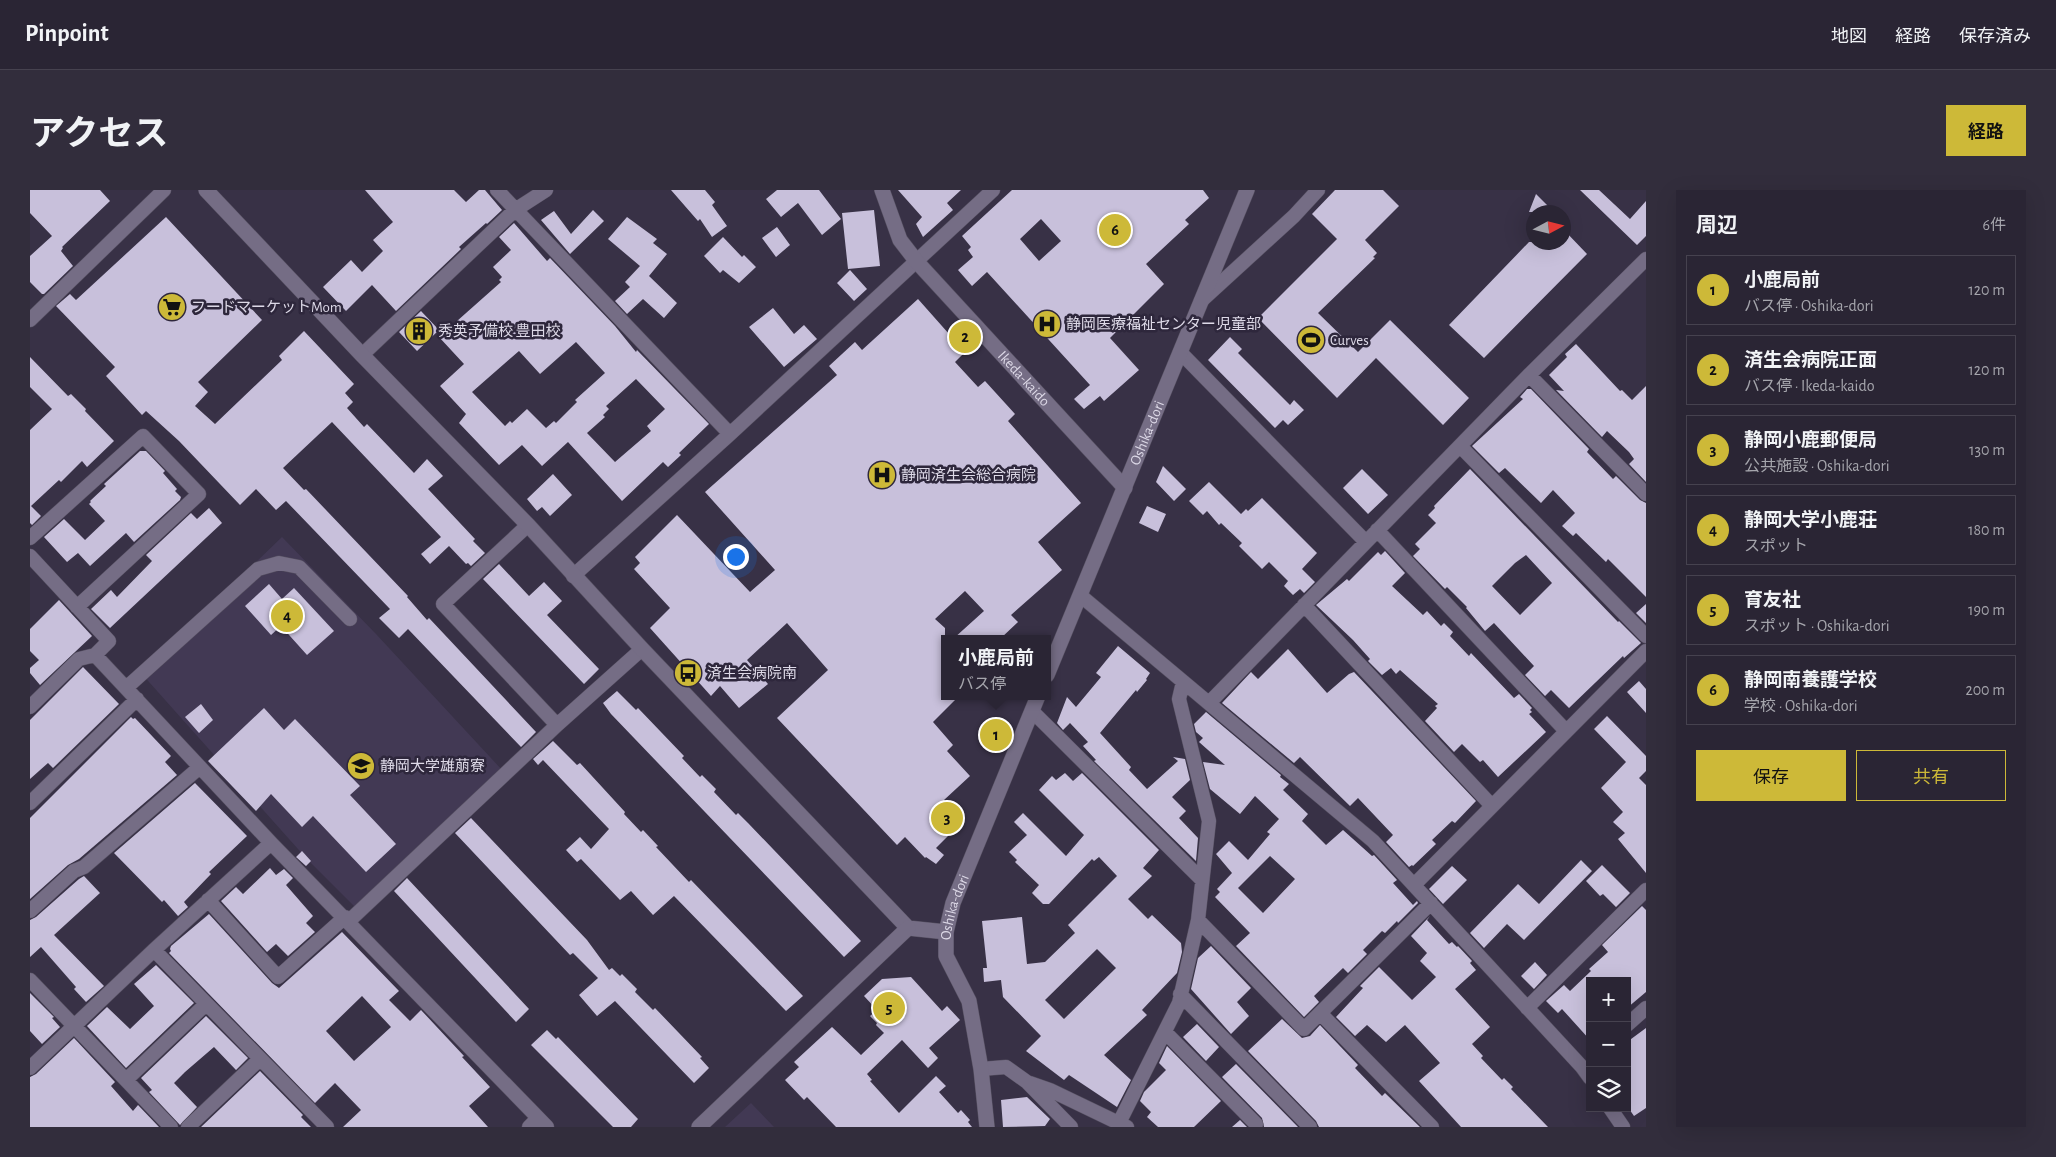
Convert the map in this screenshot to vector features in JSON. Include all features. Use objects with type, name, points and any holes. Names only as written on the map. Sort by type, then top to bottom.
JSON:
[{"type":"street","points":[[30,320],[164,190]]},
{"type":"street","points":[[206,190],[528,525],[573,576],[908,928],[946,932]]},
{"type":"street","points":[[497,190],[730,434]]},
{"type":"street","points":[[362,354],[515,210],[546,190]]},
{"type":"street","name":"Ikeda-kaido","points":[[882,190],[900,240],[917,262],[1125,488]]},
{"type":"street","points":[[573,576],[730,434],[993,190]]},
{"type":"street","name":"Oshika-dori","points":[[1051,666],[1247,190]]},
{"type":"street","points":[[1201,302],[1294,216],[1318,190]]},
{"type":"street","points":[[1209,703],[1529,375],[1644,265]]},
{"type":"street","points":[[1180,352],[1366,542]]},
{"type":"street","points":[[1529,375],[1646,494]]},
{"type":"street","points":[[30,538],[143,436],[199,494],[77,608]]},
{"type":"street","points":[[1461,446],[1646,636]]},
{"type":"street","points":[[528,525],[443,604],[557,725]]},
{"type":"street","points":[[1377,530],[1566,731]]},
{"type":"street","points":[[30,556],[109,640],[95,655],[79,659],[30,707]]},
{"type":"street","points":[[126,688],[258,569],[279,563],[299,567],[350,619]]},
{"type":"street","points":[[1081,596],[1373,841],[1528,1008],[1586,1067]]},
{"type":"street","points":[[1304,605],[1492,806]]},
{"type":"street","points":[[208,900],[278,977],[347,919],[642,649]]},
{"type":"street","points":[[1414,885],[1646,651]]},
{"type":"street","points":[[95,655],[271,843],[347,919],[538,1124]]},
{"type":"street","points":[[1027,1082],[1050,1090],[1121,1126],[1179,1003],[1198,920],[1201,879],[1209,821],[1179,699],[1184,682]]},
{"type":"street","points":[[30,802],[137,699]]},
{"type":"street","name":"Oshika-dori","points":[[986,1127],[981,1069],[969,1001],[946,956],[946,932],[953,903],[1036,700]]},
{"type":"street","points":[[1032,711],[1201,879]]},
{"type":"street","points":[[30,911],[74,871],[84,867],[200,767]]},
{"type":"street","points":[[30,1068],[154,950],[271,843]]},
{"type":"street","points":[[1528,1008],[1646,890]]},
{"type":"street","points":[[1198,920],[1304,1029],[1431,903]]},
{"type":"street","points":[[699,1127],[908,928]]},
{"type":"street","points":[[154,950],[326,1127]]},
{"type":"street","points":[[30,980],[171,1127]]},
{"type":"street","points":[[1180,994],[1310,1127]]},
{"type":"street","points":[[126,1080],[206,1004]]},
{"type":"street","points":[[1631,1022],[1646,1008]]},
{"type":"street","points":[[1321,1014],[1432,1127]]},
{"type":"street","points":[[1165,1032],[1256,1124]]},
{"type":"street","points":[[188,1127],[260,1059]]},
{"type":"street","points":[[981,1069],[1006,1067],[1027,1082],[1071,1127]]},
{"type":"street","points":[[1613,1112],[1623,1127]]},
{"type":"shaded area","name":"静岡大学雄萠寮","points":[[282,537],[376,634],[503,771],[355,907],[306,858],[141,673]]},
{"type":"shaded area","points":[[751,1103],[774,1127],[725,1127]]},
{"type":"building","points":[[30,190],[100,190],[110,201],[62,247],[61,251],[73,266],[44,294],[30,282],[30,256],[52,236],[30,213]]},
{"type":"building","points":[[365,190],[454,190],[466,202],[479,190],[485,190],[502,210],[459,247],[461,249],[396,311],[372,285],[346,311],[323,287],[351,260],[362,272],[383,251],[373,240],[393,222]]},
{"type":"building","points":[[671,190],[705,190],[715,202],[712,205],[727,226],[712,237],[700,219],[698,221]]},
{"type":"building","points":[[777,190],[819,190],[841,219],[822,235],[798,203],[781,217],[766,199]]},
{"type":"building","points":[[898,190],[961,190],[947,203],[953,210],[923,237],[916,224],[922,217]]},
{"type":"building","points":[[1012,190],[1203,190],[1209,198],[1185,220],[1189,224],[1146,264],[1164,284],[1110,338],[1139,370],[1104,401],[1100,396],[1084,409],[1074,399],[1090,385],[987,272],[972,286],[958,270],[973,257],[968,250],[971,247],[962,236]],"holes":[[[1041,219],[1061,241],[1039,261],[1020,239]]]},
{"type":"building","points":[[1335,190],[1383,190],[1399,206],[1365,240],[1377,253],[1373,257],[1375,258],[1318,313],[1358,352],[1390,320],[1469,398],[1443,425],[1376,358],[1337,398],[1258,318],[1337,239],[1312,214]]},
{"type":"building","points":[[1580,190],[1599,190],[1630,219],[1646,201],[1646,236],[1637,245]]},
{"type":"building","points":[[1536,194],[1547,205],[1532,205]]},
{"type":"building","points":[[593,210],[604,221],[570,254],[541,220],[554,211],[571,234]]},
{"type":"building","points":[[874,210],[880,266],[848,269],[842,213]]},
{"type":"building","points":[[166,217],[262,320],[198,382],[208,392],[195,406],[215,424],[282,360],[279,356],[304,331],[354,384],[345,393],[353,402],[347,408],[364,427],[367,424],[414,473],[427,459],[443,476],[428,489],[475,539],[473,541],[485,553],[471,566],[468,563],[466,564],[449,546],[430,564],[421,554],[441,537],[332,422],[283,468],[304,490],[306,489],[408,596],[427,620],[429,618],[536,732],[521,747],[408,629],[399,638],[379,618],[390,609],[286,501],[276,510],[256,489],[240,505],[179,441],[146,411],[142,415],[106,376],[115,367],[56,306],[70,294],[76,300]]},
{"type":"building","points":[[627,217],[657,239],[653,243],[667,254],[649,276],[677,303],[664,318],[643,299],[627,314],[615,301],[630,287],[625,282],[640,266],[608,239]]},
{"type":"building","points":[[514,223],[547,261],[550,258],[615,326],[636,352],[637,350],[709,424],[679,453],[681,455],[668,467],[663,462],[622,501],[568,442],[542,466],[522,445],[499,465],[459,423],[466,414],[440,386],[464,364],[439,337],[501,282],[499,280],[502,277],[493,267],[511,250],[499,237]],"holes":[[[576,342],[605,373],[575,400],[577,402],[556,423],[554,421],[546,428],[527,409],[512,423],[510,421],[505,426],[472,392],[519,351],[540,374]],[[636,379],[665,409],[647,426],[651,431],[615,462],[587,433],[605,417],[603,415],[609,409],[606,406]]]},
{"type":"building","points":[[777,227],[790,245],[776,257],[762,238]]},
{"type":"building","points":[[723,237],[742,257],[744,255],[756,267],[739,283],[723,270],[720,273],[704,256]]},
{"type":"building","points":[[1571,237],[1587,254],[1484,358],[1449,325],[1526,245],[1526,250],[1571,250]]},
{"type":"building","points":[[850,270],[867,289],[854,301],[837,283]]},
{"type":"building","points":[[918,299],[965,352],[955,362],[978,387],[985,381],[1015,414],[1008,421],[1081,503],[1038,542],[1062,570],[1011,615],[1018,622],[1004,635],[957,635],[984,611],[965,591],[935,619],[945,628],[945,635],[941,635],[941,700],[955,700],[933,722],[953,745],[947,751],[970,776],[944,800],[959,817],[954,830],[936,848],[944,855],[936,864],[925,858],[905,837],[897,845],[777,718],[828,670],[787,623],[747,660],[768,684],[739,708],[720,686],[711,696],[650,628],[670,608],[634,569],[640,563],[635,557],[677,515],[750,592],[775,570],[705,492],[837,375],[829,366],[855,342],[862,350]]},
{"type":"building","points":[[773,308],[794,334],[804,325],[817,339],[784,367],[749,327]]},
{"type":"building","name":"秀英予備校 豊田校","points":[[421,311],[439,330],[417,351],[399,332]]},
{"type":"building","points":[[1230,337],[1242,349],[1238,353],[1290,405],[1294,400],[1304,410],[1288,425],[1283,420],[1275,428],[1208,360]]},
{"type":"building","points":[[1576,344],[1620,391],[1622,390],[1632,400],[1646,386],[1646,482],[1629,464],[1634,459],[1629,452],[1607,431],[1602,437],[1556,390],[1564,391],[1549,375],[1567,357],[1565,354]]},
{"type":"building","points":[[30,357],[68,396],[71,394],[86,409],[85,411],[114,441],[87,467],[82,461],[61,482],[59,480],[31,506],[41,516],[32,525],[30,523],[30,430],[52,409],[30,387]]},
{"type":"building","points":[[1527,389],[1531,389],[1589,449],[1587,452],[1613,479],[1616,476],[1640,500],[1646,503],[1646,597],[1608,559],[1606,562],[1576,533],[1573,536],[1562,526],[1575,513],[1553,490],[1541,503],[1505,468],[1499,473],[1472,446],[1523,399],[1520,397]]},
{"type":"building","points":[[140,451],[146,451],[165,471],[163,473],[177,489],[175,491],[181,497],[180,500],[134,542],[126,533],[90,566],[78,553],[67,562],[44,537],[64,519],[85,540],[105,521],[89,504],[90,501],[106,486],[104,484]]},
{"type":"building","points":[[1163,466],[1186,489],[1174,501],[1156,482]]},
{"type":"building","points":[[1362,469],[1388,495],[1368,514],[1343,488]]},
{"type":"building","points":[[1470,469],[1618,622],[1641,643],[1624,658],[1623,656],[1569,708],[1551,690],[1545,696],[1525,675],[1534,666],[1494,623],[1485,631],[1467,607],[1447,587],[1445,589],[1413,556],[1420,549],[1415,544],[1436,523],[1428,515],[1435,508],[1434,506]],"holes":[[[1526,555],[1552,583],[1520,615],[1492,586]]]},
{"type":"building","points":[[553,474],[572,495],[550,516],[542,507],[537,511],[527,499]]},
{"type":"building","points":[[1209,482],[1241,514],[1246,509],[1248,511],[1262,498],[1317,553],[1302,569],[1315,582],[1304,593],[1300,589],[1293,595],[1284,586],[1288,581],[1269,562],[1262,569],[1239,546],[1242,543],[1221,523],[1219,525],[1207,511],[1203,515],[1189,501]]},
{"type":"building","points":[[1147,506],[1166,514],[1158,532],[1139,523]]},
{"type":"building","points":[[209,508],[222,523],[110,628],[91,609],[111,590],[117,597],[152,561],[146,555],[191,513],[197,519]]},
{"type":"building","points":[[1385,551],[1405,573],[1392,586],[1423,615],[1427,611],[1441,626],[1444,623],[1453,632],[1450,636],[1469,656],[1471,653],[1514,698],[1519,694],[1532,708],[1530,710],[1532,712],[1529,714],[1546,732],[1498,777],[1483,760],[1480,762],[1462,744],[1454,752],[1425,721],[1437,708],[1435,706],[1438,704],[1400,670],[1396,674],[1391,668],[1382,675],[1368,661],[1370,659],[1353,640],[1316,605],[1347,579],[1349,581],[1378,552],[1381,555]]},
{"type":"building","points":[[499,564],[529,596],[544,582],[562,601],[547,615],[599,669],[584,684],[483,579]]},
{"type":"building","points":[[269,584],[282,599],[294,588],[334,631],[307,655],[281,626],[271,635],[245,606]]},
{"type":"building","points":[[59,600],[92,636],[40,685],[30,673],[30,668],[39,660],[30,651],[30,629]]},
{"type":"building","points":[[1646,604],[1646,623],[1636,613]]},
{"type":"building","points":[[1118,646],[1150,673],[1137,692],[1136,690],[1100,733],[1131,767],[1129,770],[1147,789],[1178,761],[1173,757],[1185,759],[1190,780],[1172,797],[1186,811],[1179,818],[1198,838],[1196,861],[1094,761],[1096,760],[1083,746],[1088,742],[1070,723],[1063,730],[1057,723],[1067,697],[1076,707],[1101,677],[1096,673]]},
{"type":"building","points":[[1288,649],[1327,693],[1354,672],[1476,801],[1455,823],[1452,821],[1432,840],[1436,844],[1413,866],[1409,867],[1386,842],[1393,835],[1358,798],[1350,806],[1300,757],[1294,763],[1222,703],[1251,672],[1258,679]]},
{"type":"building","points":[[83,667],[119,704],[53,768],[48,763],[30,779],[30,720]]},
{"type":"building","points":[[1639,681],[1646,689],[1646,713],[1627,692]]},
{"type":"building","points":[[617,691],[636,710],[638,708],[684,756],[682,758],[700,777],[702,775],[716,789],[714,792],[736,815],[738,813],[748,823],[861,941],[844,957],[611,714],[603,703]]},
{"type":"building","points":[[201,704],[213,720],[199,733],[185,717]]},
{"type":"building","name":"静岡大学雄萠寮","points":[[264,708],[284,730],[295,719],[360,786],[350,795],[396,844],[366,872],[313,816],[302,827],[271,794],[256,811],[208,761]]},
{"type":"building","points":[[1206,712],[1281,775],[1280,777],[1289,784],[1283,790],[1308,814],[1302,821],[1326,845],[1343,830],[1372,856],[1374,855],[1397,880],[1393,883],[1413,905],[1417,901],[1418,903],[1398,923],[1397,921],[1385,933],[1382,931],[1363,950],[1367,954],[1348,973],[1343,968],[1314,996],[1319,1002],[1304,1017],[1236,946],[1250,933],[1215,897],[1220,892],[1217,889],[1232,873],[1216,854],[1229,841],[1248,860],[1270,834],[1267,832],[1279,819],[1255,796],[1240,814],[1210,789],[1203,762],[1225,765],[1199,742],[1203,738],[1196,732],[1194,724]],"holes":[[[1270,856],[1295,879],[1263,913],[1238,888]]]},
{"type":"building","points":[[1607,716],[1646,756],[1646,771],[1639,778],[1646,785],[1646,873],[1618,839],[1625,833],[1613,822],[1623,812],[1601,788],[1626,762],[1594,729]]},
{"type":"building","points":[[131,717],[135,718],[171,756],[165,762],[177,775],[30,899],[30,818]]},
{"type":"building","points":[[553,741],[577,765],[580,763],[641,832],[643,830],[658,846],[656,847],[689,882],[691,880],[803,996],[786,1011],[674,896],[653,915],[631,891],[620,900],[581,859],[577,862],[566,850],[580,837],[591,849],[609,829],[543,760],[538,765],[533,759]]},
{"type":"building","points":[[1065,773],[1073,781],[1082,773],[1159,850],[1143,868],[1152,876],[1128,899],[1148,919],[1152,915],[1181,943],[1182,952],[1177,973],[1142,1010],[1147,1015],[1104,1055],[1131,1080],[1117,1107],[1069,1075],[1064,1080],[1026,1051],[1041,1036],[1003,997],[1001,980],[984,982],[983,968],[987,968],[982,921],[1022,917],[1027,964],[1045,962],[1075,933],[1068,925],[1117,876],[1099,857],[1094,861],[1092,859],[1049,904],[1043,904],[1032,893],[1039,885],[1015,862],[1017,860],[1009,852],[1027,835],[1014,822],[1023,813],[1066,856],[1084,835],[1039,790],[1052,776],[1056,780]],"holes":[[[1097,949],[1116,968],[1064,1019],[1045,1000]]]},
{"type":"building","points":[[195,783],[247,836],[209,872],[211,874],[184,902],[188,907],[178,916],[164,900],[162,902],[114,853]]},
{"type":"building","points":[[471,818],[587,940],[609,970],[612,968],[620,976],[622,974],[637,989],[635,992],[653,1010],[655,1008],[702,1057],[700,1058],[709,1068],[694,1083],[615,1001],[597,1016],[579,995],[598,978],[573,953],[570,955],[455,833]]},
{"type":"building","points":[[302,851],[311,861],[306,866],[296,857]]},
{"type":"building","points":[[1581,860],[1592,871],[1524,940],[1507,924],[1484,948],[1470,933],[1518,884],[1539,904]]},
{"type":"building","points":[[1602,865],[1630,893],[1616,907],[1603,894],[1600,896],[1586,881]]},
{"type":"building","points":[[1452,866],[1467,880],[1443,904],[1429,889]]},
{"type":"building","points":[[270,868],[276,875],[284,869],[293,878],[286,885],[313,916],[306,923],[315,932],[288,956],[276,944],[267,952],[221,901],[236,887],[243,894]]},
{"type":"building","points":[[84,876],[100,893],[54,935],[104,986],[86,1002],[74,989],[76,987],[41,947],[30,957],[30,920]]},
{"type":"building","points":[[407,878],[529,1009],[516,1022],[394,891]]},
{"type":"building","points":[[1642,906],[1646,910],[1646,992],[1631,1005],[1631,977],[1586,977],[1586,1036],[1562,1009],[1558,1013],[1546,1001],[1564,985],[1570,991],[1591,971],[1589,969],[1608,952],[1602,945]]},
{"type":"building","points":[[209,914],[272,983],[279,988],[342,932],[399,991],[389,1000],[410,1021],[421,1010],[490,1087],[469,1106],[488,1127],[343,1127],[361,1110],[335,1083],[315,1103],[169,953],[171,946]],"holes":[[[362,996],[391,1027],[354,1061],[326,1031]]]},
{"type":"building","points":[[1430,916],[1427,920],[1449,944],[1452,942],[1458,946],[1472,961],[1470,963],[1476,970],[1455,989],[1490,1027],[1472,1044],[1483,1056],[1481,1058],[1502,1080],[1504,1078],[1513,1087],[1511,1089],[1548,1127],[1461,1127],[1419,1081],[1440,1063],[1405,1025],[1386,1042],[1367,1025],[1355,1036],[1336,1017],[1363,988],[1360,986],[1379,967],[1412,1000],[1436,977],[1420,961],[1427,953],[1411,936]]},
{"type":"building","points":[[1211,946],[1251,988],[1237,1002],[1249,1016],[1231,1034],[1191,989],[1198,958]]},
{"type":"building","points":[[1535,962],[1547,975],[1534,989],[1521,976]]},
{"type":"building","points":[[156,965],[194,1003],[126,1068],[87,1026],[107,1007],[130,1029],[154,1006],[134,984]]},
{"type":"building","points":[[911,977],[942,1011],[947,1006],[960,1020],[929,1048],[938,1058],[928,1068],[902,1040],[867,1074],[872,1080],[870,1081],[899,1113],[936,1076],[946,1086],[939,1092],[958,1113],[961,1110],[970,1120],[968,1122],[972,1127],[836,1127],[807,1097],[804,1100],[785,1080],[799,1067],[794,1062],[832,1027],[861,1055],[884,1033],[870,1016],[877,1010],[864,996],[882,979]]},
{"type":"building","points":[[30,993],[54,1017],[52,1018],[60,1027],[42,1044],[30,1031]]},
{"type":"building","points":[[206,1016],[248,1058],[236,1070],[214,1047],[185,1072],[174,1083],[197,1107],[180,1125],[149,1092],[152,1090],[141,1078]]},
{"type":"building","points":[[1282,1019],[1302,1038],[1310,1036],[1320,1025],[1358,1065],[1355,1068],[1382,1096],[1385,1093],[1420,1127],[1319,1127],[1316,1121],[1248,1051]]},
{"type":"building","points":[[1197,1024],[1219,1047],[1206,1061],[1183,1037]]},
{"type":"building","points":[[1646,1028],[1646,1108],[1634,1116],[1631,1112],[1631,1039]]},
{"type":"building","points":[[547,1030],[556,1039],[558,1037],[638,1119],[631,1127],[613,1127],[531,1045]]},
{"type":"building","points":[[74,1038],[115,1082],[111,1086],[133,1111],[138,1105],[159,1127],[30,1127],[30,1077],[36,1074]]},
{"type":"building","points":[[1167,1046],[1221,1101],[1194,1127],[1158,1127],[1147,1117],[1151,1112],[1140,1101],[1144,1092],[1166,1070],[1159,1063]]},
{"type":"building","points":[[1236,1064],[1298,1127],[1264,1127],[1262,1118],[1222,1077]]},
{"type":"building","points":[[260,1071],[303,1115],[301,1117],[311,1127],[201,1127]]},
{"type":"building","points":[[1027,1097],[1050,1119],[1045,1126],[1003,1127],[1001,1100]]},
{"type":"building","points":[[1240,1120],[1247,1127],[1232,1127]]},
{"type":"place","name":"静岡南養護学校","points":[[1115,230]]},
{"type":"place","name":"フードマーケットMom","points":[[172,307]]},
{"type":"place","name":"静岡医療福祉センター児童部","points":[[1047,324]]},
{"type":"place","name":"秀英予備校 豊田校","points":[[419,331]]},
{"type":"place","name":"済生会病院正面","points":[[965,337]]},
{"type":"place","name":"Curves","points":[[1311,340]]},
{"type":"place","name":"静岡済生会総合病院","points":[[882,475]]},
{"type":"place","name":"静岡大学小鹿荘","points":[[287,616]]},
{"type":"place","name":"済生会病院南","points":[[688,673]]},
{"type":"place","name":"小鹿局前","points":[[996,735]]},
{"type":"place","name":"静岡大学雄萠寮","points":[[361,766]]},
{"type":"place","name":"静岡小鹿郵便局","points":[[947,818]]},
{"type":"place","name":"育友社","points":[[889,1008]]}]
